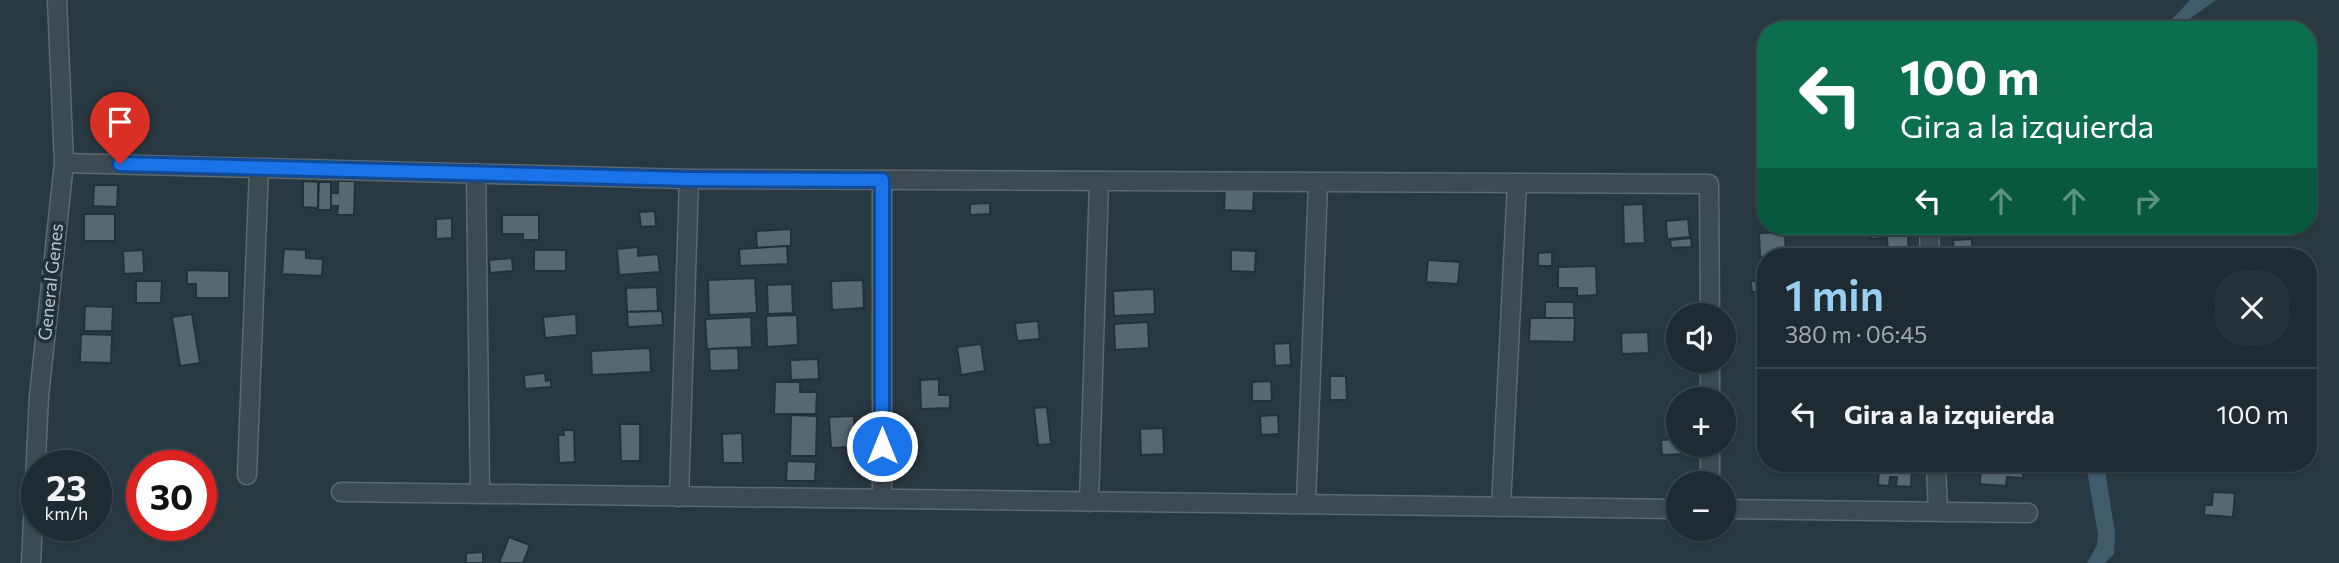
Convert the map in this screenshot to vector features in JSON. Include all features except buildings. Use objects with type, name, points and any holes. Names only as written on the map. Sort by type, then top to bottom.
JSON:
[{"type":"street","name":"General Genes","points":[[31,563],[38,396],[64,163],[57,0]]},
{"type":"street","points":[[64,163],[689,179],[1709,184],[1710,303]]},
{"type":"street","points":[[247,475],[259,168]]},
{"type":"street","points":[[476,173],[480,494]]},
{"type":"street","points":[[679,497],[689,179]]},
{"type":"street","points":[[882,180],[882,499]]},
{"type":"street","points":[[1089,502],[1099,181]]},
{"type":"street","points":[[1306,504],[1318,182]]},
{"type":"street","points":[[1501,507],[1517,183]]},
{"type":"street","points":[[1936,472],[1938,512]]},
{"type":"street","points":[[341,492],[1666,509]]},
{"type":"street","points":[[1736,509],[2028,513]]},
{"type":"water","points":[[2190,0],[2216,0],[2187,21],[2170,21]]},
{"type":"water","points":[[2087,472],[2105,472],[2115,533],[2114,554],[2105,563],[2087,563],[2097,545],[2098,534]]},
{"type":"route","points":[[120,164],[689,179],[882,180],[882,446]]}]
